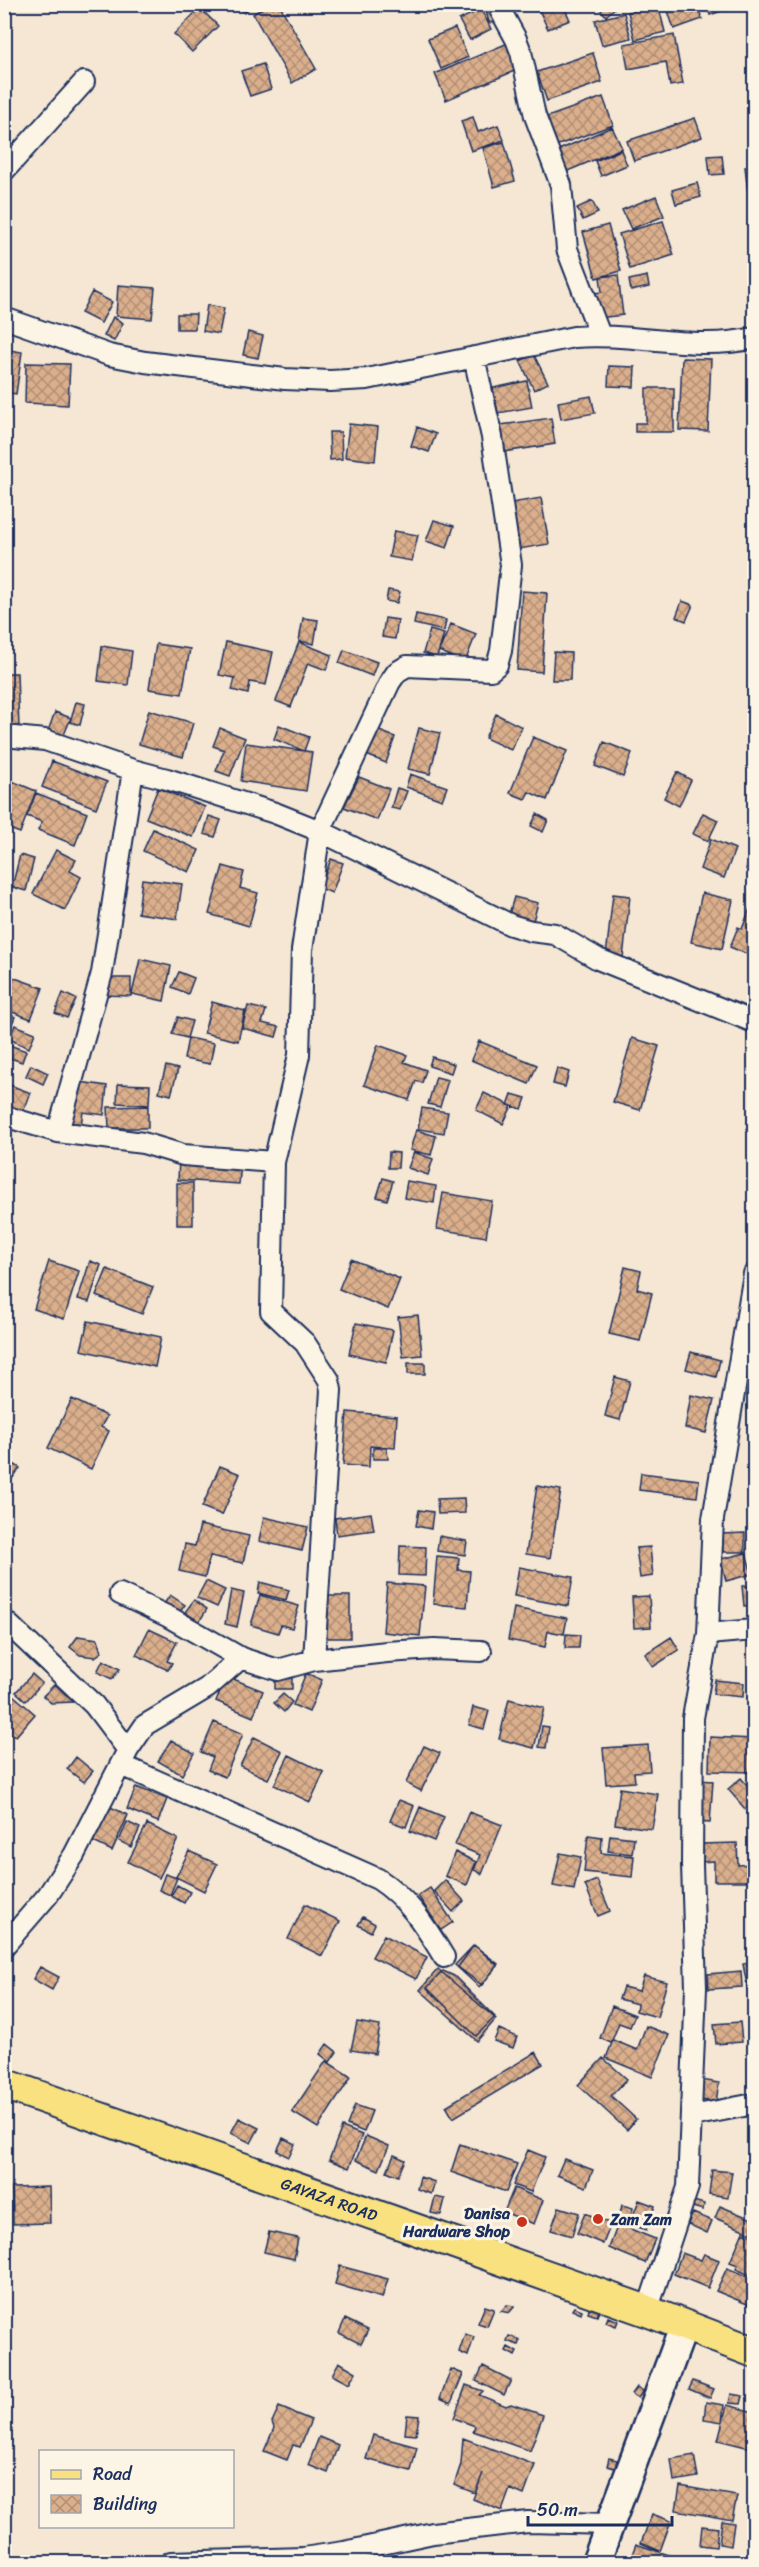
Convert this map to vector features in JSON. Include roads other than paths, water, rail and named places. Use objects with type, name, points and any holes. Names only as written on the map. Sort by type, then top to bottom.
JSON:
[{"type":"main road","name":"GAYAZA ROAD","points":[[4,2084],[647,2311],[754,2352]]},
{"type":"street","points":[[497,4],[521,52],[535,116],[561,185],[567,249],[600,334]]},
{"type":"street","points":[[4,171],[84,82]]},
{"type":"street","points":[[4,318],[109,355],[145,362],[285,379],[330,381],[367,379],[574,337],[600,334],[714,342],[754,338]]},
{"type":"street","points":[[314,1660],[331,1390],[329,1380],[305,1343],[271,1311],[274,1162],[299,1055],[302,950],[320,831],[390,682],[397,672],[407,666],[491,670],[497,665],[501,651],[511,565],[492,437],[474,357]]},
{"type":"street","points":[[4,736],[45,740],[133,770],[167,778],[275,813],[320,831],[511,925],[531,931],[555,934],[598,959],[754,1022]]},
{"type":"street","points":[[58,1132],[102,973],[133,770]]},
{"type":"street","points":[[4,1116],[58,1132],[143,1143],[183,1155],[274,1162]]},
{"type":"street","points":[[647,2311],[688,2187],[696,1988],[692,1865],[693,1718],[708,1634],[713,1519],[754,1274]]},
{"type":"street","points":[[120,1594],[169,1617],[241,1658],[278,1670],[314,1660],[387,1652],[435,1649],[481,1651]]},
{"type":"street","points":[[4,1620],[94,1705],[125,1758],[378,1879],[393,1889],[415,1911],[444,1957]]},
{"type":"street","points":[[708,1634],[754,1630]]},
{"type":"street","points":[[4,1946],[48,1895],[74,1855],[145,1725],[207,1688],[241,1658]]},
{"type":"street","points":[[692,2116],[754,2104]]},
{"type":"street","points":[[596,2562],[684,2326]]},
{"type":"street","points":[[171,2562],[303,2558],[433,2534],[528,2522],[611,2524]]},
{"type":"place","name":"Zam Zam","points":[[598,2219]]},
{"type":"place","name":"Danisa Hardware Shop","points":[[522,2222]]}]
